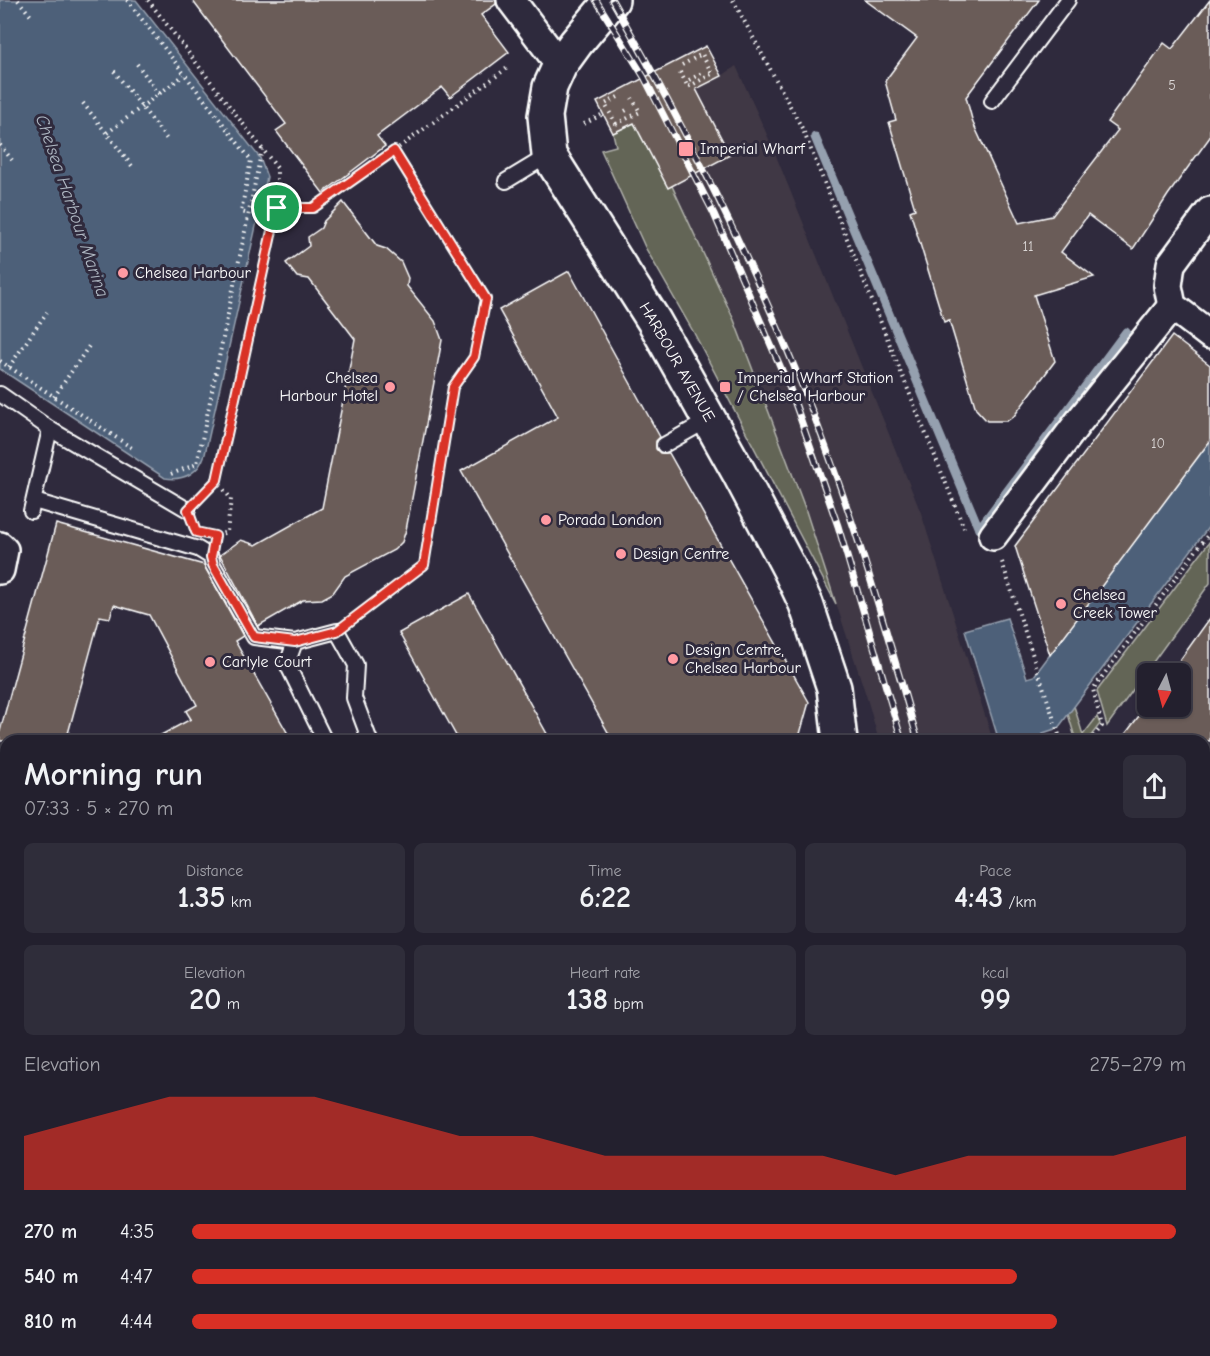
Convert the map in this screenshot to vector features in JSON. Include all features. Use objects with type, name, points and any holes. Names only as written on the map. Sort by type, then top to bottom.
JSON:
[{"type":"street","points":[[512,0],[560,65]]},
{"type":"street","name":"HARBOUR AVENUE","points":[[612,0],[560,65],[550,87],[545,116],[549,155],[654,321],[710,419],[806,604],[834,688],[839,735]]},
{"type":"street","points":[[1210,211],[1171,264],[1168,286],[1172,306],[1210,335]]},
{"type":"street","points":[[980,537],[1080,420],[1172,306]]},
{"type":"street","points":[[0,546],[4,550],[0,570]]},
{"type":"lane","points":[[992,101],[1068,0]]},
{"type":"lane","points":[[506,181],[549,155]]},
{"type":"lane","points":[[0,394],[50,429],[188,510]]},
{"type":"lane","points":[[664,444],[710,419]]},
{"type":"lane","points":[[50,429],[32,506],[198,549],[211,557],[213,565],[254,637],[295,642],[337,631],[356,665],[354,698],[368,735]]},
{"type":"lane","points":[[295,642],[287,664],[322,735]]},
{"type":"path","points":[[18,0],[31,16]]},
{"type":"path","points":[[127,0],[251,160],[241,212],[249,214]]},
{"type":"path","points":[[148,0],[277,168],[277,208],[217,480],[188,510]]},
{"type":"path","points":[[733,0],[803,130],[980,537],[1029,639],[1059,735]]},
{"type":"path","points":[[680,72],[688,87],[712,74],[702,54],[682,65]]},
{"type":"path","points":[[137,64],[159,94]]},
{"type":"path","points":[[277,208],[313,208],[459,105],[510,66]]},
{"type":"path","points":[[114,71],[169,142]]},
{"type":"path","points":[[689,80],[702,73]]},
{"type":"path","points":[[107,134],[184,75]]},
{"type":"path","points":[[622,95],[605,104],[616,124],[640,112],[632,98]]},
{"type":"path","points":[[83,103],[132,166]]},
{"type":"path","points":[[625,111],[630,108]]},
{"type":"path","points":[[584,124],[603,114]]},
{"type":"path","points":[[0,145],[12,159]]},
{"type":"path","points":[[161,467],[171,474],[197,464],[262,148]]},
{"type":"path","points":[[337,631],[424,565],[453,387],[474,357],[486,299],[394,151]]},
{"type":"path","points":[[9,367],[47,312]]},
{"type":"path","points":[[54,397],[91,343]]},
{"type":"path","points":[[0,361],[142,454]]},
{"type":"path","points":[[211,557],[215,536],[227,532],[231,499],[217,480]]},
{"type":"path","points":[[1095,735],[1102,726],[1093,689],[1210,532]]},
{"type":"shaded area","points":[[706,46],[722,76],[736,66],[772,146],[921,513],[991,735],[877,735],[805,508],[734,320],[673,186],[668,188],[633,123],[613,133],[597,102]]},
{"type":"green space","points":[[634,123],[668,187],[672,186],[734,320],[805,508],[836,604],[694,333],[645,247],[601,150],[616,146],[613,133]]},
{"type":"green space","points":[[1210,541],[1210,583],[1152,663],[1137,663],[1137,684],[1107,726],[1097,691]]},
{"type":"green space","points":[[1074,706],[1083,735],[1074,735],[1068,714]]},
{"type":"green space","points":[[1097,717],[1100,724],[1092,735],[1083,735]]},
{"type":"water","name":"Chelsea Harbour","points":[[0,0],[136,0],[260,158],[267,177],[205,454],[195,471],[184,477],[165,478],[0,369]]},
{"type":"water","points":[[1210,441],[1210,525],[1058,728],[1043,733],[1044,735],[997,735],[965,630],[1007,618],[1027,678],[1034,676]]},
{"type":"building","points":[[192,0],[496,0],[496,4],[481,15],[509,52],[450,97],[442,87],[377,136],[385,146],[323,193],[276,131],[286,124]]},
{"type":"building","points":[[865,0],[1039,0],[966,97],[973,123],[1019,223],[1052,216],[1118,130],[1107,122],[1164,43],[1172,49],[1210,0],[1210,137],[1133,249],[1088,215],[1061,252],[1094,277],[1034,295],[1055,361],[1014,416],[1007,421],[987,421],[976,409],[949,320],[944,322],[910,211],[915,209],[889,122],[896,120],[885,81],[917,38]]},
{"type":"building","points":[[706,46],[722,76],[696,89],[730,155],[668,188],[634,123],[613,133],[597,102]]},
{"type":"building","name":"Chelsea Harbour Hotel","points":[[343,202],[377,246],[386,249],[401,262],[408,278],[407,286],[435,321],[442,340],[406,530],[402,542],[394,550],[345,576],[333,593],[322,599],[303,600],[258,626],[220,555],[241,540],[256,545],[322,508],[355,339],[309,279],[297,277],[286,263],[309,246],[308,237],[321,228],[324,221]]},
{"type":"building","name":"Design Centre","points":[[569,271],[660,437],[656,441],[656,449],[660,453],[669,453],[809,702],[800,735],[610,735],[461,471],[558,417],[499,310]]},
{"type":"building","points":[[1172,336],[1210,365],[1210,441],[1050,655],[1015,546]]},
{"type":"building","name":"Carlyle Court","points":[[56,524],[204,565],[243,636],[235,641],[289,735],[161,735],[191,719],[186,711],[197,705],[149,615],[114,605],[110,618],[100,616],[68,735],[0,735]]},
{"type":"building","points":[[469,594],[548,735],[456,735],[399,633]]},
{"type":"building","points":[[1210,618],[1210,735],[1125,735],[1138,717],[1191,717],[1191,663],[1178,663]]},
{"type":"waterway","points":[[815,137],[979,529]]},
{"type":"waterway","points":[[979,529],[1126,332]]},
{"type":"railway","points":[[596,0],[644,77],[714,214],[790,389],[838,526],[900,735]]},
{"type":"railway","points":[[612,0],[713,188],[759,284],[801,383],[850,515],[916,735]]},
{"type":"place","name":"Imperial Wharf","points":[[686,149]]},
{"type":"place","name":"Chelsea Harbour","points":[[123,273]]},
{"type":"place","name":"Chelsea Harbour Hotel","points":[[390,387]]},
{"type":"place","name":"Imperial Wharf Station / Chelsea Harbour","points":[[725,387]]},
{"type":"place","name":"Porada London","points":[[546,520]]},
{"type":"place","name":"Design Centre","points":[[621,554]]},
{"type":"place","name":"Chelsea Creek Tower","points":[[1061,604]]},
{"type":"place","name":"Design Centre, Chelsea Harbour","points":[[673,659]]},
{"type":"place","name":"Carlyle Court","points":[[210,662]]},
{"type":"route","points":[[394,151],[486,299],[474,357],[453,387],[424,565],[337,631],[295,642],[254,637],[213,565],[211,557],[215,536],[196,532],[188,510],[217,480],[277,208],[313,208],[394,151]]},
{"type":"water label","name":"Chelsea Harbour Marina","points":[[72,206]]}]
